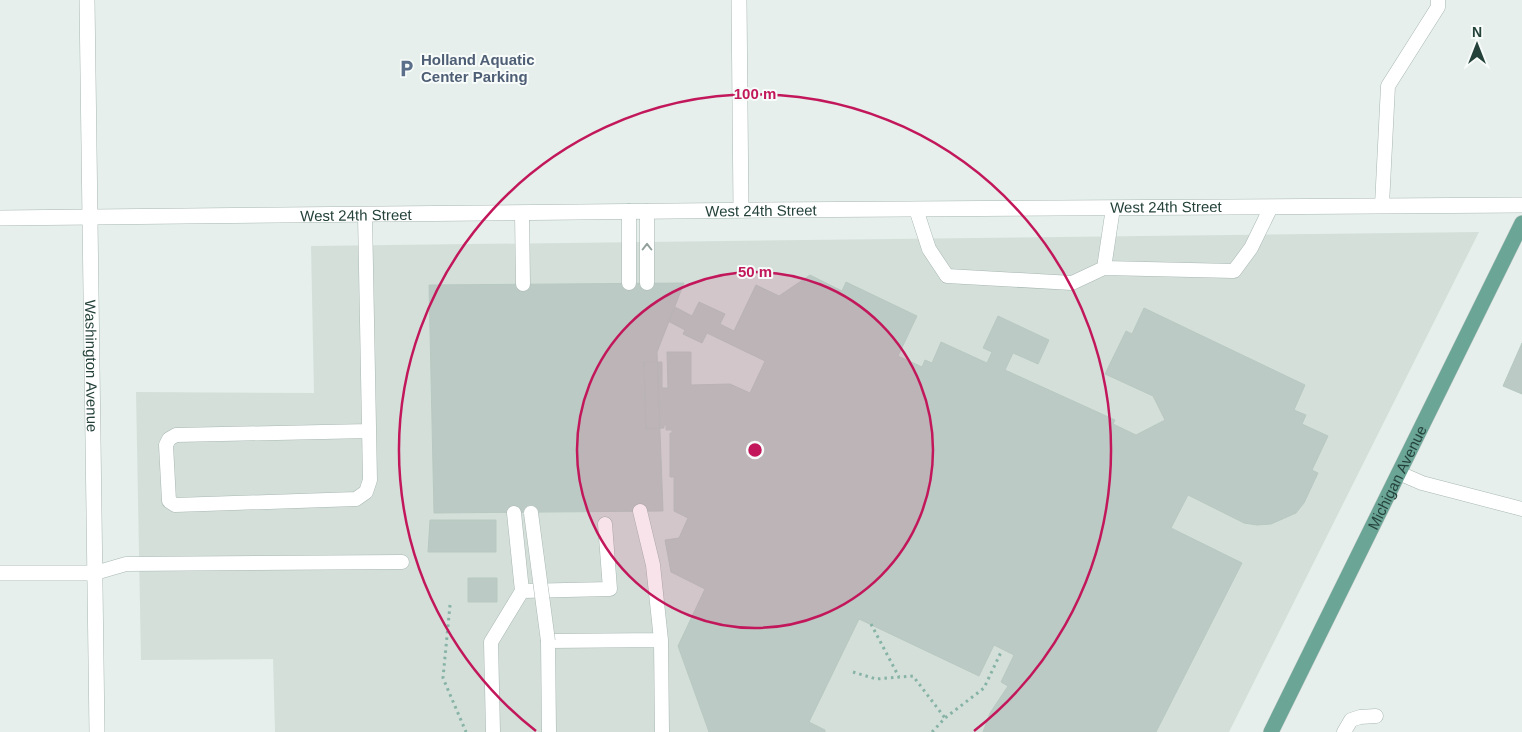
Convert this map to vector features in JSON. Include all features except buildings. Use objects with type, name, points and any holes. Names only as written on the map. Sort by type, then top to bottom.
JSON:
[{"type":"main road","name":"Michigan Avenue","points":[[1271,732],[1522,223]]},
{"type":"street","name":"Washington Avenue","points":[[87,0],[97,732]]},
{"type":"street","points":[[738,0],[741,210]]},
{"type":"street","name":"West 24th Street","points":[[0,218],[741,210],[1522,205]]},
{"type":"street","points":[[0,573],[95,573]]},
{"type":"lane","points":[[1382,205],[1388,86],[1438,7],[1438,0]]},
{"type":"lane","points":[[916,209],[929,249],[947,276],[1072,283],[1104,268],[1234,271],[1251,248],[1272,207]]},
{"type":"lane","points":[[1104,268],[1113,208]]},
{"type":"lane","points":[[629,211],[629,284]]},
{"type":"lane","points":[[647,211],[647,284]]},
{"type":"lane","points":[[522,213],[522,284]]},
{"type":"lane","points":[[364,215],[369,431],[370,480],[366,492],[356,499],[175,506],[169,501],[166,445],[176,435],[369,431]]},
{"type":"lane","points":[[1399,473],[1422,483],[1522,509]]},
{"type":"lane","points":[[640,511],[653,565],[661,640],[662,732]]},
{"type":"lane","points":[[493,732],[491,642],[522,591],[514,513]]},
{"type":"lane","points":[[531,513],[548,641],[549,732]]},
{"type":"lane","points":[[522,591],[610,589],[605,524]]},
{"type":"lane","points":[[95,573],[126,564],[402,562]]},
{"type":"lane","points":[[548,641],[661,640]]},
{"type":"lane","points":[[1344,732],[1351,720],[1360,717],[1376,716]]},
{"type":"path","points":[[450,605],[443,678],[466,732]]},
{"type":"path","points":[[871,624],[899,677]]},
{"type":"path","points":[[932,732],[945,718],[984,688],[1002,650]]},
{"type":"path","points":[[853,672],[876,679],[913,676],[945,718]]},
{"type":"shaded area","points":[[1479,232],[1229,732],[275,732],[273,659],[141,660],[136,392],[314,393],[311,246]]},
{"type":"place","name":"Holland Aquatic Center Parking","points":[[407,68]]}]
